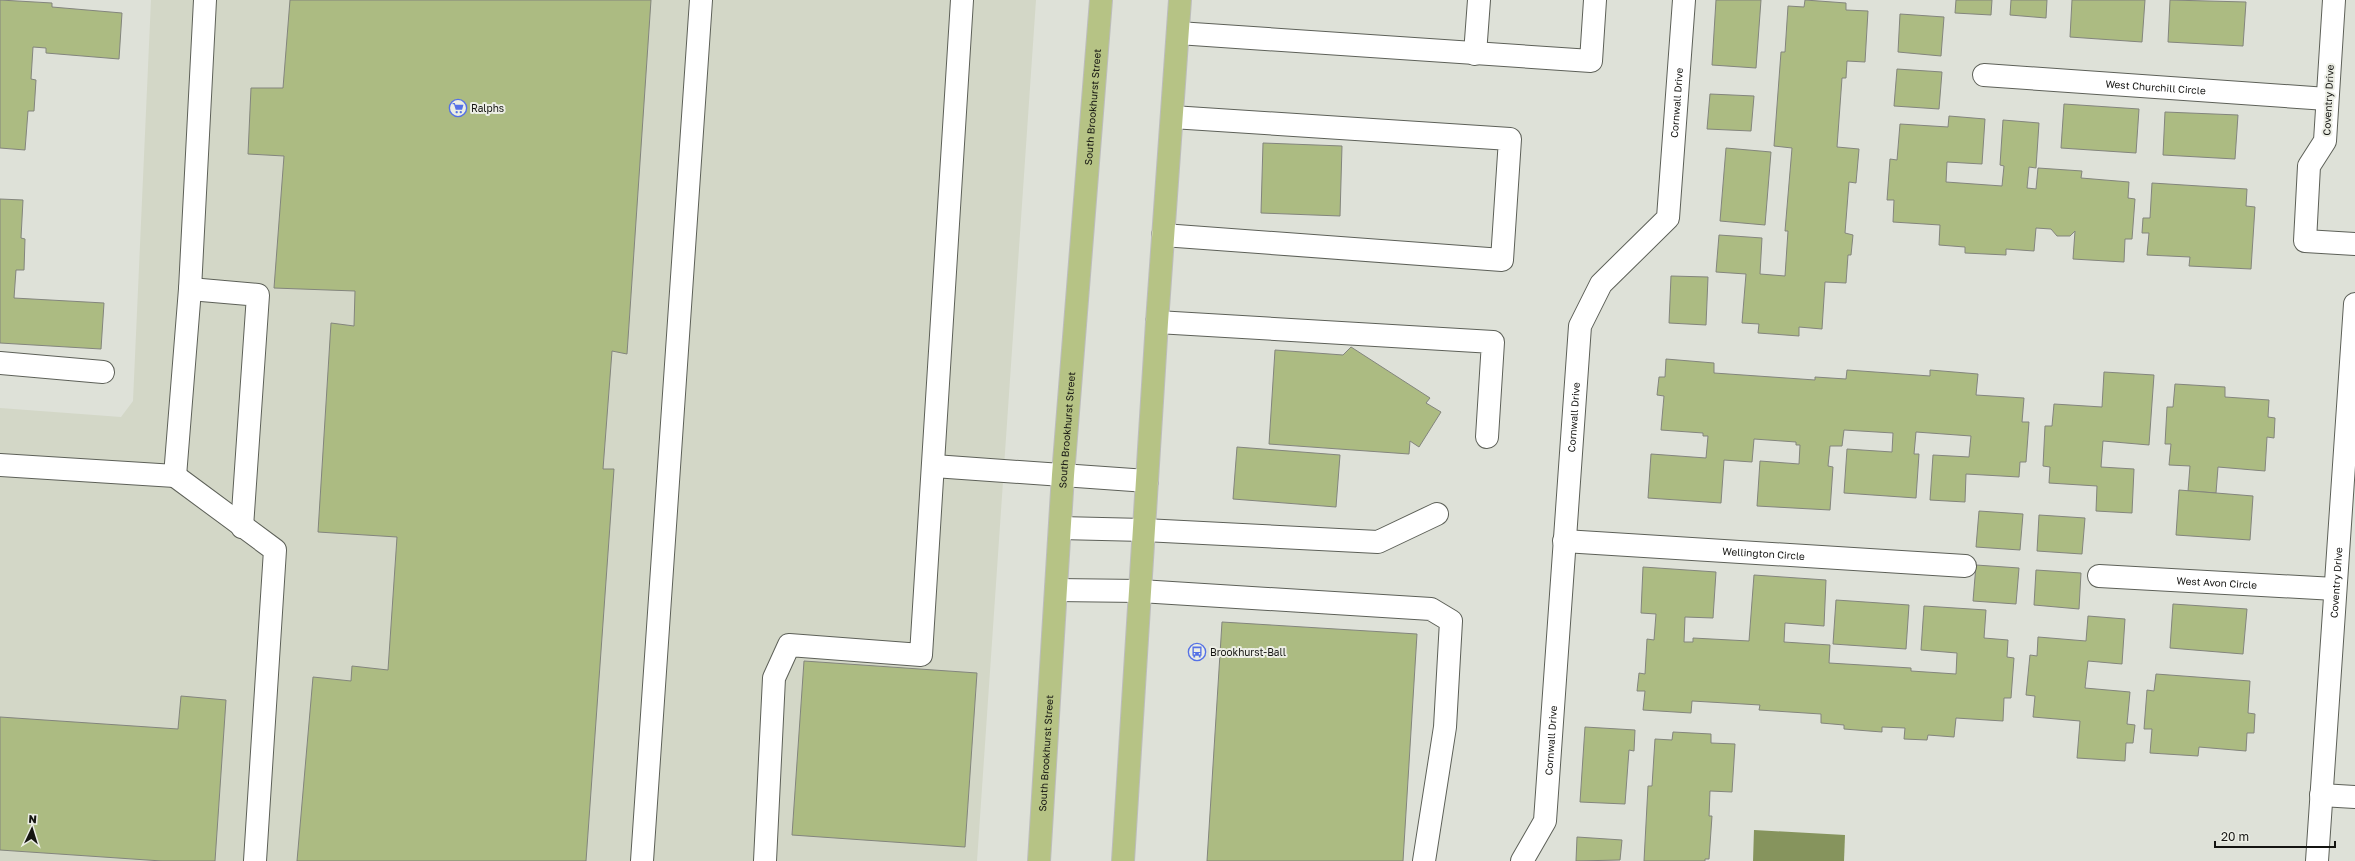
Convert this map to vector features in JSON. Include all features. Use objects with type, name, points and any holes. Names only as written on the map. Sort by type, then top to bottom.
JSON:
[{"type":"main road","name":"South Brookhurst Street","points":[[1039,861],[1063,475],[1101,0]]},
{"type":"main road","points":[[1123,861],[1157,322],[1180,0]]},
{"type":"street","points":[[175,476],[190,289],[205,0]]},
{"type":"street","points":[[642,861],[701,0]]},
{"type":"street","points":[[765,861],[774,678],[789,645],[922,655],[962,0]]},
{"type":"street","points":[[1476,54],[1479,0]]},
{"type":"street","points":[[1178,33],[1591,61],[1595,0]]},
{"type":"street","name":"Cornwall Drive","points":[[1522,861],[1545,821],[1580,326],[1600,284],[1668,218],[1684,0]]},
{"type":"street","name":"Coventry Drive","points":[[2334,0],[2327,99],[2326,141],[2309,166],[2305,241],[2355,244]]},
{"type":"street","name":"West Churchill Circle","points":[[1984,75],[2327,99]]},
{"type":"street","points":[[1163,235],[1502,260],[1510,139],[1172,117]]},
{"type":"street","points":[[190,289],[258,295],[242,527]]},
{"type":"street","name":"Coventry Drive","points":[[2317,861],[2355,304]]},
{"type":"street","points":[[1157,322],[1493,342],[1487,437]]},
{"type":"street","points":[[0,363],[103,372]]},
{"type":"street","points":[[0,465],[175,476],[274,550],[255,861]]},
{"type":"street","points":[[934,466],[1147,481]]},
{"type":"street","points":[[1060,528],[1144,530],[1378,542],[1437,514]]},
{"type":"street","name":"Wellington Circle","points":[[1564,541],[1964,566]]},
{"type":"street","name":"West Avon Circle","points":[[2099,576],[2335,589]]},
{"type":"street","points":[[1056,590],[1140,591],[1430,609],[1451,621],[1445,727],[1424,861]]},
{"type":"street","points":[[2321,795],[2355,797]]},
{"type":"shaded area","points":[[151,0],[1036,0],[977,861],[0,861],[0,408],[121,417],[133,401]]},
{"type":"shaded area","points":[[1754,830],[1845,835],[1844,861],[1753,861]]},
{"type":"building","points":[[0,0],[52,3],[52,7],[122,13],[119,59],[46,53],[46,48],[33,47],[31,79],[36,80],[34,111],[28,111],[25,150],[0,148]]},
{"type":"building","points":[[290,0],[651,0],[627,354],[612,351],[603,469],[614,469],[586,861],[297,861],[313,677],[351,681],[352,666],[388,670],[397,537],[318,532],[331,323],[354,326],[355,291],[274,288],[284,156],[248,154],[251,88],[283,88]]},
{"type":"building","points":[[1716,0],[1761,0],[1756,68],[1712,65]]},
{"type":"building","points":[[1805,0],[1846,3],[1846,10],[1868,11],[1865,62],[1847,61],[1846,78],[1842,78],[1837,147],[1859,149],[1856,183],[1849,182],[1845,233],[1853,235],[1851,255],[1848,255],[1846,283],[1825,282],[1822,329],[1799,327],[1799,336],[1758,333],[1759,324],[1742,323],[1746,274],[1716,272],[1719,235],[1762,238],[1760,274],[1785,276],[1788,231],[1785,231],[1792,148],[1774,146],[1781,52],[1785,52],[1788,6],[1804,7]]},
{"type":"building","points":[[1956,0],[1992,0],[1991,15],[1955,13]]},
{"type":"building","points":[[2011,0],[2047,0],[2046,18],[2010,15]]},
{"type":"building","points":[[2072,0],[2145,0],[2142,42],[2070,37]]},
{"type":"building","points":[[2170,0],[2246,2],[2243,46],[2168,42]]},
{"type":"building","points":[[1900,14],[1944,17],[1941,56],[1898,52]]},
{"type":"building","points":[[1897,69],[1942,72],[1939,109],[1894,106]]},
{"type":"building","points":[[1710,94],[1754,96],[1751,131],[1707,129]]},
{"type":"building","points":[[2064,104],[2139,109],[2136,153],[2061,148]]},
{"type":"building","points":[[2165,112],[2238,115],[2235,159],[2163,155]]},
{"type":"building","points":[[1949,116],[1985,119],[1982,164],[1947,162],[1946,182],[2002,186],[2004,166],[2000,165],[2003,120],[2039,123],[2036,168],[2029,167],[2027,188],[2036,189],[2038,168],[2082,171],[2081,178],[2129,182],[2128,198],[2135,199],[2132,239],[2125,239],[2124,262],[2073,259],[2075,231],[2070,236],[2057,236],[2051,229],[2036,228],[2034,251],[2006,249],[2006,255],[1965,253],[1965,247],[1939,245],[1940,225],[1893,222],[1894,200],[1887,200],[1890,159],[1897,160],[1900,124],[1948,127]]},
{"type":"building","points":[[1263,143],[1342,146],[1340,216],[1261,213]]},
{"type":"building","points":[[1726,148],[1771,152],[1765,225],[1720,221]]},
{"type":"building","points":[[2152,183],[2247,189],[2246,206],[2255,207],[2251,269],[2189,266],[2190,257],[2147,255],[2149,233],[2142,233],[2143,218],[2150,218]]},
{"type":"building","points":[[0,199],[23,200],[21,238],[25,239],[24,270],[16,270],[14,298],[104,303],[101,349],[0,343]]},
{"type":"building","points":[[1671,276],[1708,277],[1706,325],[1669,323]]},
{"type":"building","points":[[1351,347],[1430,398],[1426,403],[1441,412],[1419,447],[1410,441],[1409,454],[1269,444],[1275,350],[1343,355]]},
{"type":"building","points":[[1666,359],[1714,363],[1714,373],[1815,380],[1815,377],[1846,379],[1847,370],[1930,376],[1930,370],[1978,374],[1976,395],[2024,398],[2022,422],[2029,422],[2026,462],[2020,462],[2019,477],[1966,474],[1965,502],[1930,500],[1933,455],[1969,457],[1971,436],[1916,432],[1914,454],[1919,454],[1916,498],[1844,493],[1847,449],[1892,452],[1893,433],[1844,430],[1842,446],[1830,446],[1828,466],[1833,467],[1830,510],[1757,506],[1760,461],[1799,464],[1800,445],[1796,445],[1796,442],[1754,439],[1752,462],[1724,460],[1721,503],[1648,498],[1651,454],[1706,458],[1708,436],[1703,436],[1703,433],[1661,430],[1664,396],[1657,395],[1659,377],[1665,377]]},
{"type":"building","points":[[2104,372],[2154,375],[2149,445],[2103,441],[2101,467],[2134,469],[2132,513],[2096,511],[2097,486],[2049,483],[2050,467],[2043,466],[2045,426],[2052,426],[2054,404],[2102,407]]},
{"type":"building","points":[[2175,384],[2225,387],[2225,397],[2269,400],[2268,417],[2275,418],[2274,438],[2267,437],[2265,471],[2218,467],[2216,493],[2188,491],[2190,466],[2169,465],[2171,444],[2165,444],[2167,407],[2173,407]]},
{"type":"building","points":[[1237,447],[1340,455],[1336,507],[1233,499]]},
{"type":"building","points":[[2179,490],[2253,496],[2250,540],[2176,535]]},
{"type":"building","points":[[1979,511],[2023,514],[2020,550],[1976,547]]},
{"type":"building","points":[[2039,515],[2085,518],[2082,554],[2037,551]]},
{"type":"building","points":[[1976,565],[2019,568],[2016,604],[1973,601]]},
{"type":"building","points":[[1643,567],[1716,572],[1713,618],[1685,617],[1684,642],[1693,642],[1693,638],[1749,641],[1754,575],[1826,580],[1824,626],[1785,623],[1784,642],[1830,645],[1829,663],[1911,668],[1911,671],[1956,674],[1957,653],[1921,650],[1924,606],[1986,610],[1984,638],[2008,640],[2007,657],[2014,658],[2011,698],[2004,698],[2003,721],[1956,718],[1954,737],[1928,735],[1927,740],[1904,739],[1905,728],[1882,727],[1882,732],[1844,729],[1844,725],[1821,723],[1821,714],[1759,710],[1760,705],[1692,701],[1691,713],[1643,710],[1645,691],[1637,691],[1639,673],[1645,674],[1647,639],[1654,640],[1656,614],[1641,613]]},
{"type":"building","points":[[2036,570],[2081,573],[2079,609],[2034,605]]},
{"type":"building","points":[[1836,600],[1909,605],[1906,649],[1833,644]]},
{"type":"building","points":[[2173,604],[2247,609],[2243,654],[2170,648]]},
{"type":"building","points":[[2088,616],[2125,619],[2122,664],[2088,661],[2085,688],[2130,692],[2127,724],[2135,725],[2133,743],[2126,743],[2125,761],[2077,758],[2080,721],[2033,717],[2035,696],[2026,695],[2030,655],[2037,656],[2038,637],[2086,641]]},
{"type":"building","points":[[1222,622],[1417,634],[1403,861],[1207,861]]},
{"type":"building","points":[[804,661],[977,673],[965,847],[792,835]]},
{"type":"building","points":[[2156,674],[2250,681],[2248,713],[2255,714],[2254,733],[2247,733],[2246,751],[2199,747],[2198,756],[2150,753],[2152,729],[2144,729],[2147,690],[2154,691]]},
{"type":"building","points":[[181,696],[226,700],[215,861],[162,861],[0,850],[0,717],[178,729]]},
{"type":"building","points":[[1585,727],[1635,730],[1634,751],[1629,750],[1625,804],[1580,802]]},
{"type":"building","points":[[1673,732],[1711,734],[1711,743],[1735,744],[1732,792],[1710,791],[1709,816],[1712,816],[1709,859],[1705,859],[1705,861],[1644,861],[1648,786],[1652,786],[1655,739],[1672,740]]},
{"type":"building","points":[[1577,837],[1622,840],[1620,860],[1576,861]]},
{"type":"place","name":"Ralphs","points":[[458,108]]},
{"type":"place","name":"Brookhurst-Ball","points":[[1197,652]]}]
